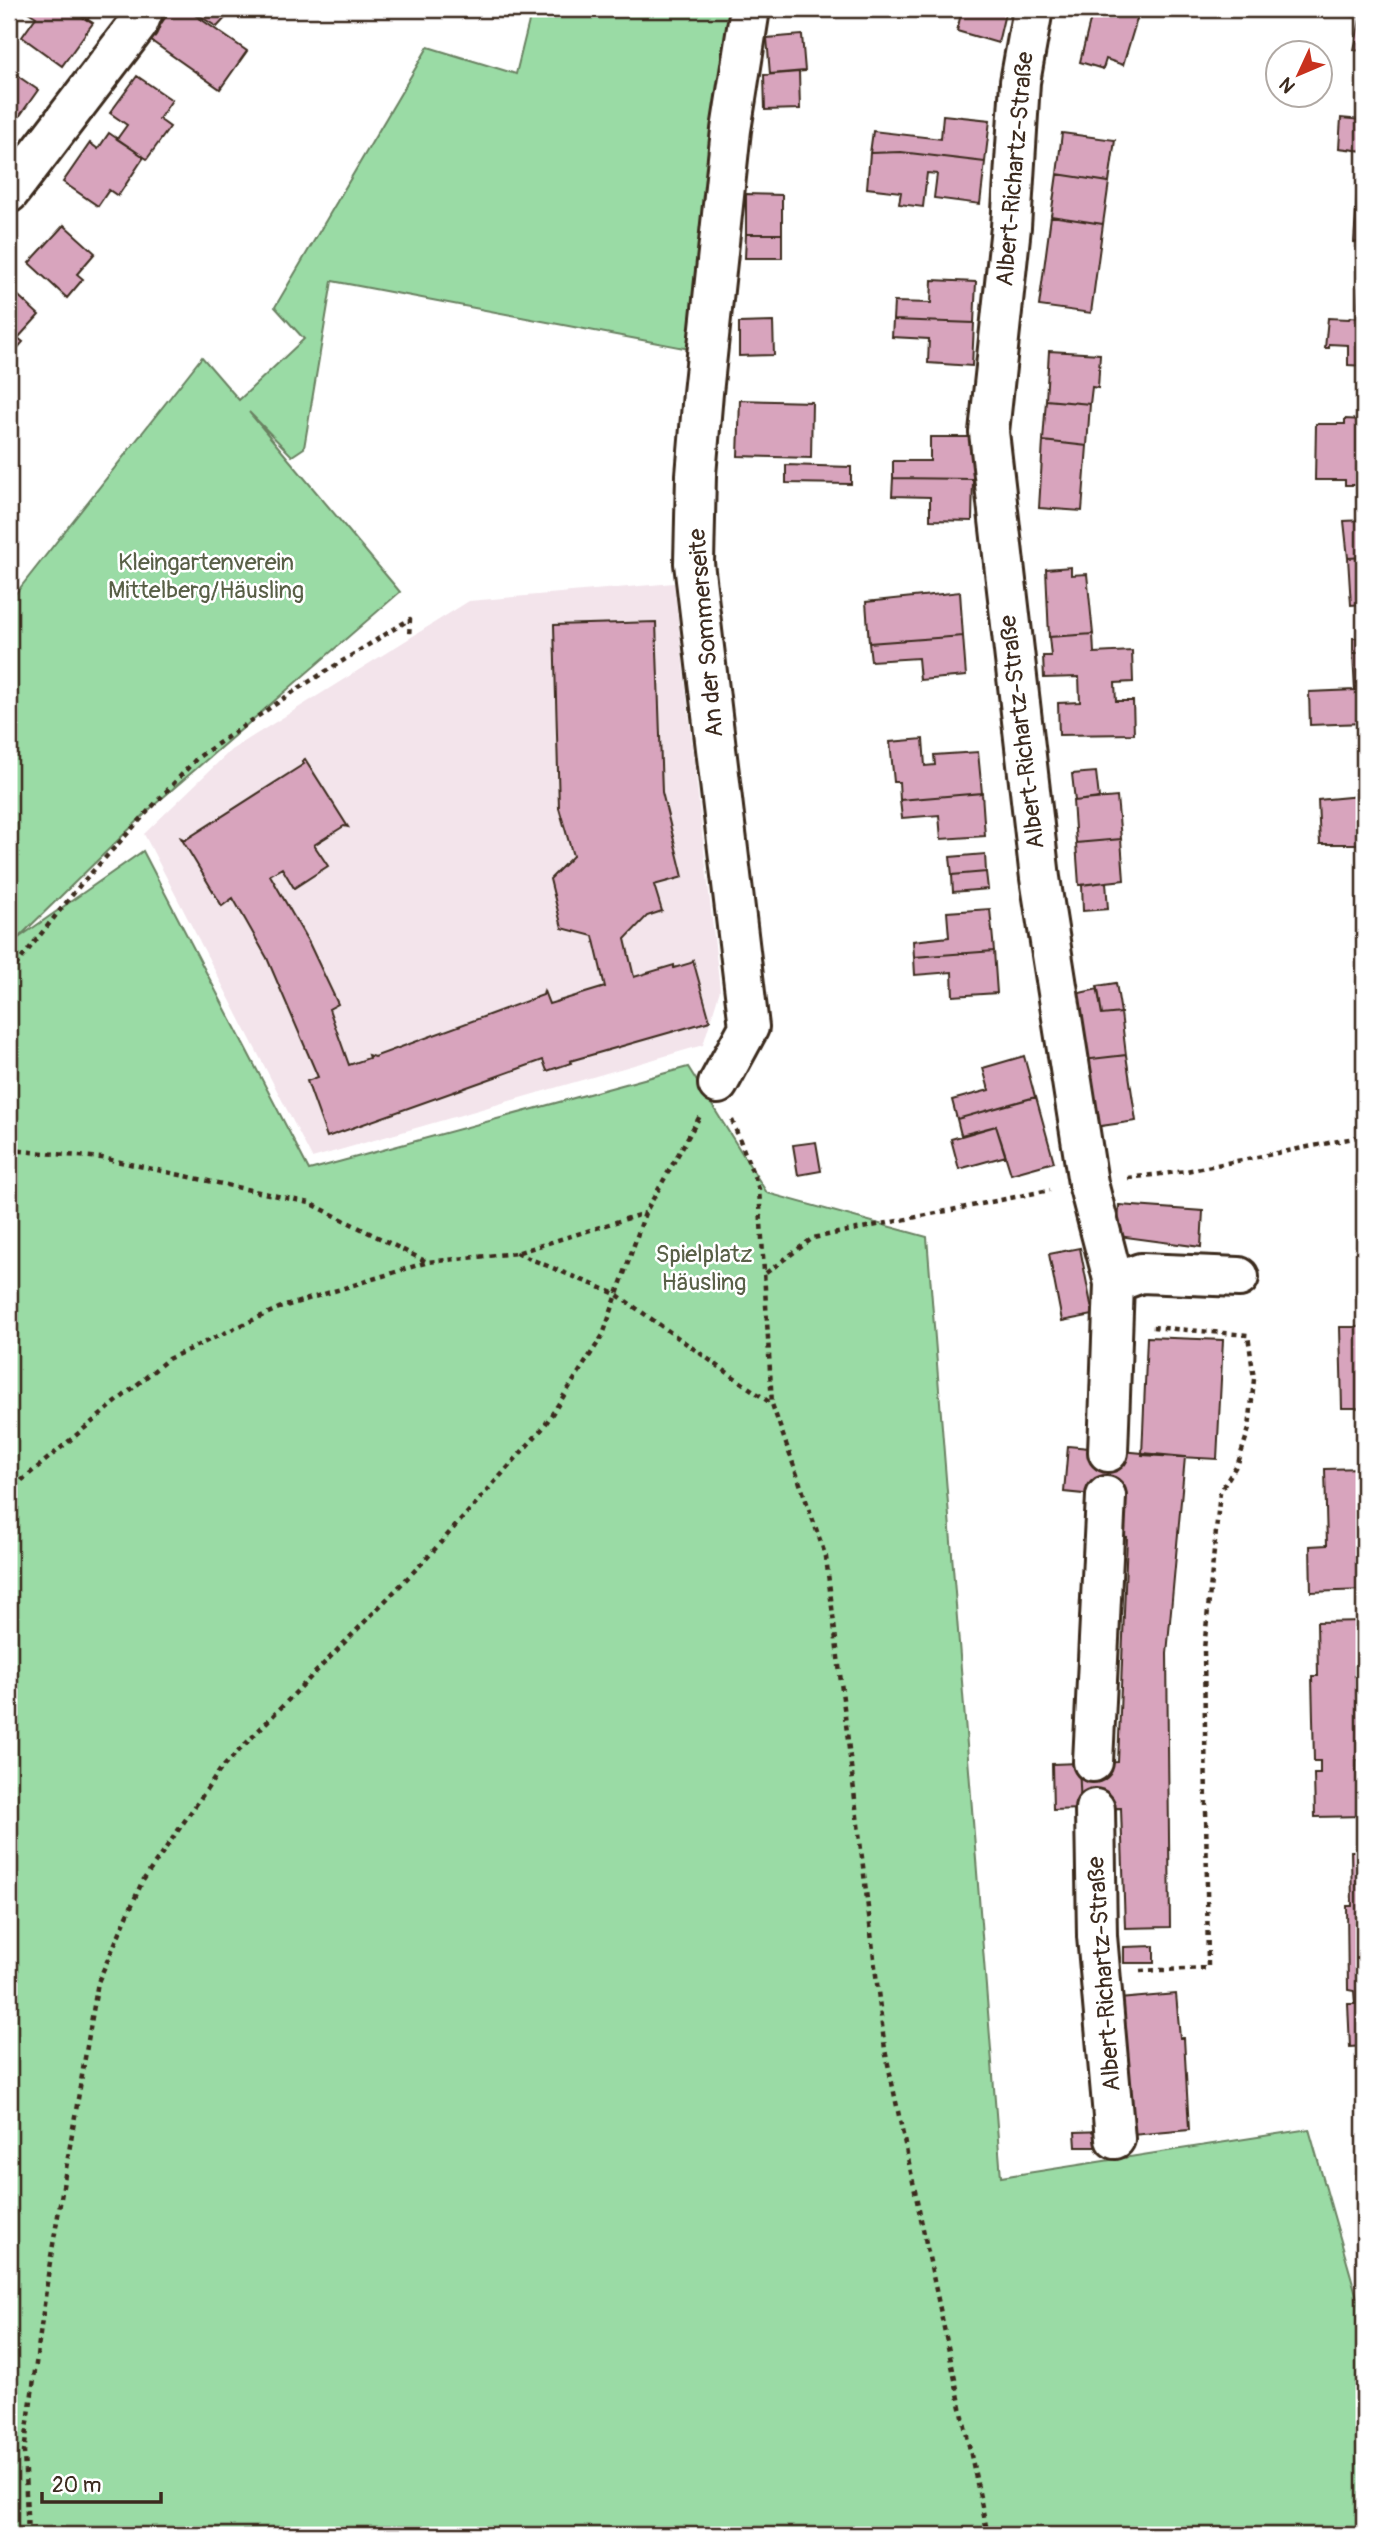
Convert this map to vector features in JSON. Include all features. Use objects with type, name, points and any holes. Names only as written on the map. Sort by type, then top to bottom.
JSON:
[{"type":"street","points":[[9,193],[138,24],[144,9]]},
{"type":"street","name":"An der Sommerseite","points":[[718,1084],[749,1027],[694,563],[696,475],[731,130],[750,9]]},
{"type":"street","name":"Albert-Richartz-Straße","points":[[1033,9],[1020,82],[1011,227],[989,432],[1040,878],[1088,1183],[1114,1283],[1108,1452]]},
{"type":"street","points":[[1114,1283],[1140,1273],[1239,1277]]},
{"type":"street","points":[[1093,1762],[1106,1496]]},
{"type":"street","name":"Albert-Richartz-Straße","points":[[1094,1809],[1100,1973],[1115,2139]]},
{"type":"path","points":[[9,974],[81,884],[197,758],[410,619],[409,637]]},
{"type":"path","points":[[28,2535],[24,2452],[49,2268],[98,1982],[142,1882],[221,1769],[426,1559],[543,1428],[603,1335],[645,1213],[718,1084]]},
{"type":"path","points":[[718,1084],[759,1189],[772,1404],[826,1557],[885,2050],[988,2535]]},
{"type":"path","points":[[1186,1171],[1364,1136]]},
{"type":"path","points":[[9,1150],[102,1158],[310,1203],[428,1262]]},
{"type":"path","points":[[766,1273],[813,1238],[937,1212]]},
{"type":"path","points":[[9,1496],[22,1480],[168,1359],[279,1308],[428,1262],[516,1253],[645,1213]]},
{"type":"path","points":[[516,1253],[616,1294],[772,1404]]},
{"type":"path","points":[[1100,1973],[1208,1968],[1204,1650],[1220,1492],[1238,1463],[1249,1429],[1254,1379],[1248,1335],[1113,1324]]},
{"type":"shaded area","points":[[674,583],[720,990],[703,1045],[312,1158],[144,834],[231,750],[469,601]]},
{"type":"green space","points":[[532,9],[732,9],[695,350],[332,281],[304,448],[292,456],[249,412],[400,592],[152,807],[17,939],[143,851],[309,1170],[688,1067],[767,1193],[927,1237],[1001,2177],[1309,2129],[1364,2322],[1364,2535],[9,2535],[9,602],[202,357],[239,400],[304,339],[275,307],[428,47],[516,74]]},
{"type":"building","points":[[30,9],[71,9],[93,23],[62,66],[22,37],[36,17],[28,12]]},
{"type":"building","points":[[71,9],[95,9],[87,20]]},
{"type":"building","points":[[171,9],[186,9],[247,51],[220,89],[150,40]]},
{"type":"building","points":[[189,9],[221,9],[228,15],[217,27]]},
{"type":"building","points":[[962,9],[1006,9],[998,43],[957,31]]},
{"type":"building","points":[[1093,9],[1140,9],[1123,65],[1106,59],[1103,69],[1080,62]]},
{"type":"building","points":[[1328,9],[1362,9],[1358,17],[1328,13]]},
{"type":"building","points":[[1364,9],[1364,51],[1354,50]]},
{"type":"building","points":[[802,35],[805,71],[770,74],[767,38]]},
{"type":"building","points":[[9,70],[38,90],[9,131]]},
{"type":"building","points":[[799,72],[800,109],[765,110],[764,75]]},
{"type":"building","points":[[137,76],[172,100],[159,119],[170,127],[147,159],[117,139],[127,125],[110,113]]},
{"type":"building","points":[[1364,93],[1364,151],[1339,148],[1341,118],[1362,120]]},
{"type":"building","points":[[943,115],[990,120],[985,162],[901,152],[870,153],[873,131],[941,139]]},
{"type":"building","points":[[109,133],[144,157],[118,196],[109,190],[98,206],[63,182],[90,143],[98,149]]},
{"type":"building","points":[[1062,133],[1115,140],[1109,182],[1057,174]]},
{"type":"building","points":[[901,152],[985,162],[980,204],[934,198],[937,174],[927,173],[923,207],[899,204],[901,192],[867,188],[870,153]]},
{"type":"building","points":[[1057,174],[1109,182],[1103,224],[1051,216]]},
{"type":"building","points":[[746,194],[782,195],[782,234],[746,234]]},
{"type":"building","points":[[1357,196],[1364,196],[1364,243],[1354,242]]},
{"type":"building","points":[[1051,216],[1103,224],[1091,313],[1039,306]]},
{"type":"building","points":[[64,225],[95,253],[77,274],[83,279],[67,298],[29,263]]},
{"type":"building","points":[[746,234],[782,234],[782,258],[745,258]]},
{"type":"building","points":[[932,280],[976,282],[974,323],[893,320],[894,302],[931,303]]},
{"type":"building","points":[[9,287],[39,315],[18,338],[23,342],[9,358]]},
{"type":"building","points":[[1359,288],[1364,288],[1364,318],[1357,317]]},
{"type":"building","points":[[1328,318],[1364,318],[1364,366],[1348,365],[1348,345],[1329,344],[1329,348],[1325,348]]},
{"type":"building","points":[[893,320],[974,323],[972,366],[928,363],[929,339],[892,337]]},
{"type":"building","points":[[773,322],[774,355],[739,356],[739,323]]},
{"type":"building","points":[[1049,351],[1100,354],[1098,388],[1092,387],[1090,404],[1046,400]]},
{"type":"building","points":[[740,400],[812,402],[811,458],[738,456]]},
{"type":"building","points":[[1046,400],[1090,404],[1087,446],[1043,441]]},
{"type":"building","points":[[1345,419],[1364,420],[1364,485],[1345,485],[1345,480],[1315,480],[1316,424],[1345,424]]},
{"type":"building","points":[[930,437],[973,437],[973,479],[893,478],[893,461],[930,461]]},
{"type":"building","points":[[1043,441],[1087,446],[1082,511],[1039,508]]},
{"type":"building","points":[[786,465],[851,467],[851,484],[786,483]]},
{"type":"building","points":[[893,478],[973,479],[972,521],[930,520],[930,497],[892,496]]},
{"type":"building","points":[[1364,520],[1364,557],[1348,558],[1344,521]]},
{"type":"building","points":[[1364,557],[1364,604],[1351,605],[1348,558]]},
{"type":"building","points":[[1071,567],[1071,575],[1087,574],[1093,634],[1049,637],[1046,569]]},
{"type":"building","points":[[960,592],[963,636],[869,643],[866,602]]},
{"type":"building","points":[[656,622],[662,792],[683,877],[654,885],[662,911],[647,916],[625,939],[634,977],[674,965],[674,968],[693,960],[710,1021],[570,1061],[571,1063],[547,1071],[543,1060],[327,1137],[307,1081],[318,1077],[267,958],[233,898],[222,906],[181,838],[185,840],[304,764],[302,761],[305,759],[348,827],[344,826],[314,845],[328,866],[294,888],[282,868],[270,875],[309,943],[338,1004],[329,1009],[349,1065],[369,1058],[368,1055],[374,1057],[543,995],[544,991],[549,1004],[605,987],[593,936],[562,928],[550,879],[573,856],[559,808],[554,625]]},
{"type":"building","points":[[1093,634],[1094,653],[1132,651],[1133,682],[1115,683],[1116,701],[1133,701],[1134,734],[1059,735],[1058,703],[1080,702],[1079,677],[1044,678],[1043,656],[1051,656],[1049,637]]},
{"type":"building","points":[[963,636],[966,676],[920,680],[918,658],[871,661],[869,643]]},
{"type":"building","points":[[1353,638],[1364,638],[1364,653],[1353,653]]},
{"type":"building","points":[[1353,653],[1364,653],[1364,723],[1310,725],[1309,692],[1355,690]]},
{"type":"building","points":[[923,739],[925,766],[935,765],[934,755],[978,752],[982,793],[900,800],[899,782],[894,782],[890,742]]},
{"type":"building","points":[[1359,759],[1364,759],[1364,796],[1360,796]]},
{"type":"building","points":[[1096,772],[1099,798],[1075,801],[1072,774]]},
{"type":"building","points":[[982,793],[985,836],[941,839],[939,815],[902,818],[900,800]]},
{"type":"building","points":[[1364,796],[1364,844],[1320,844],[1318,800]]},
{"type":"building","points":[[1117,797],[1121,839],[1076,843],[1073,801]]},
{"type":"building","points":[[1121,839],[1124,880],[1079,885],[1076,843]]},
{"type":"building","points":[[985,854],[986,872],[952,875],[950,857]]},
{"type":"building","points":[[986,872],[988,889],[953,892],[952,875]]},
{"type":"building","points":[[1106,882],[1108,909],[1083,911],[1082,885]]},
{"type":"building","points":[[990,909],[994,951],[914,957],[913,941],[949,937],[947,912]]},
{"type":"building","points":[[994,951],[997,993],[953,996],[952,972],[915,975],[914,957]]},
{"type":"building","points":[[1116,983],[1121,1013],[1102,1015],[1097,986]]},
{"type":"building","points":[[1098,989],[1102,1015],[1121,1013],[1126,1055],[1083,1060],[1075,994]]},
{"type":"building","points":[[1126,1055],[1136,1121],[1094,1127],[1083,1060]]},
{"type":"building","points":[[1024,1056],[1035,1097],[957,1119],[952,1100],[989,1090],[983,1068]]},
{"type":"building","points":[[1036,1097],[1054,1162],[1011,1174],[996,1126],[961,1135],[957,1119]]},
{"type":"building","points":[[996,1126],[1006,1156],[959,1169],[951,1139]]},
{"type":"building","points":[[816,1142],[821,1171],[798,1175],[793,1145]]},
{"type":"building","points":[[1119,1205],[1203,1211],[1201,1247],[1118,1236]]},
{"type":"building","points":[[1080,1248],[1093,1315],[1062,1321],[1049,1254]]},
{"type":"building","points":[[1340,1327],[1364,1327],[1364,1408],[1342,1408]]},
{"type":"building","points":[[1147,1337],[1223,1340],[1217,1459],[1142,1455]]},
{"type":"building","points":[[1068,1446],[1185,1457],[1167,1654],[1170,1927],[1125,1928],[1121,1808],[1081,1809],[1079,1763],[1118,1762],[1127,1537],[1112,1536],[1113,1497],[1064,1492]]},
{"type":"building","points":[[1364,1468],[1364,1590],[1311,1592],[1310,1546],[1327,1545],[1325,1469]]},
{"type":"building","points":[[1364,1621],[1364,1663],[1355,1663],[1355,1676],[1364,1675],[1364,1760],[1357,1760],[1357,1773],[1364,1773],[1364,1816],[1315,1817],[1314,1774],[1320,1774],[1320,1761],[1314,1761],[1312,1676],[1318,1676],[1317,1622]]},
{"type":"building","points":[[1079,1763],[1081,1809],[1053,1810],[1052,1764]]},
{"type":"building","points":[[1351,1851],[1364,1851],[1364,2046],[1350,2047],[1348,2004],[1355,2004],[1354,1991],[1348,1990],[1347,1906],[1352,1906]]},
{"type":"building","points":[[1154,1946],[1154,1963],[1124,1963],[1124,1947]]},
{"type":"building","points":[[1176,1994],[1180,2038],[1184,2038],[1189,2130],[1132,2135],[1119,1999]]},
{"type":"building","points":[[1105,2131],[1105,2147],[1076,2147],[1075,2132]]},
{"type":"park label","name":"Kleingartenverein Mittelberg/Häusling","points":[[206,576]]},
{"type":"park label","name":"Spielplatz Häusling","points":[[704,1268]]}]
